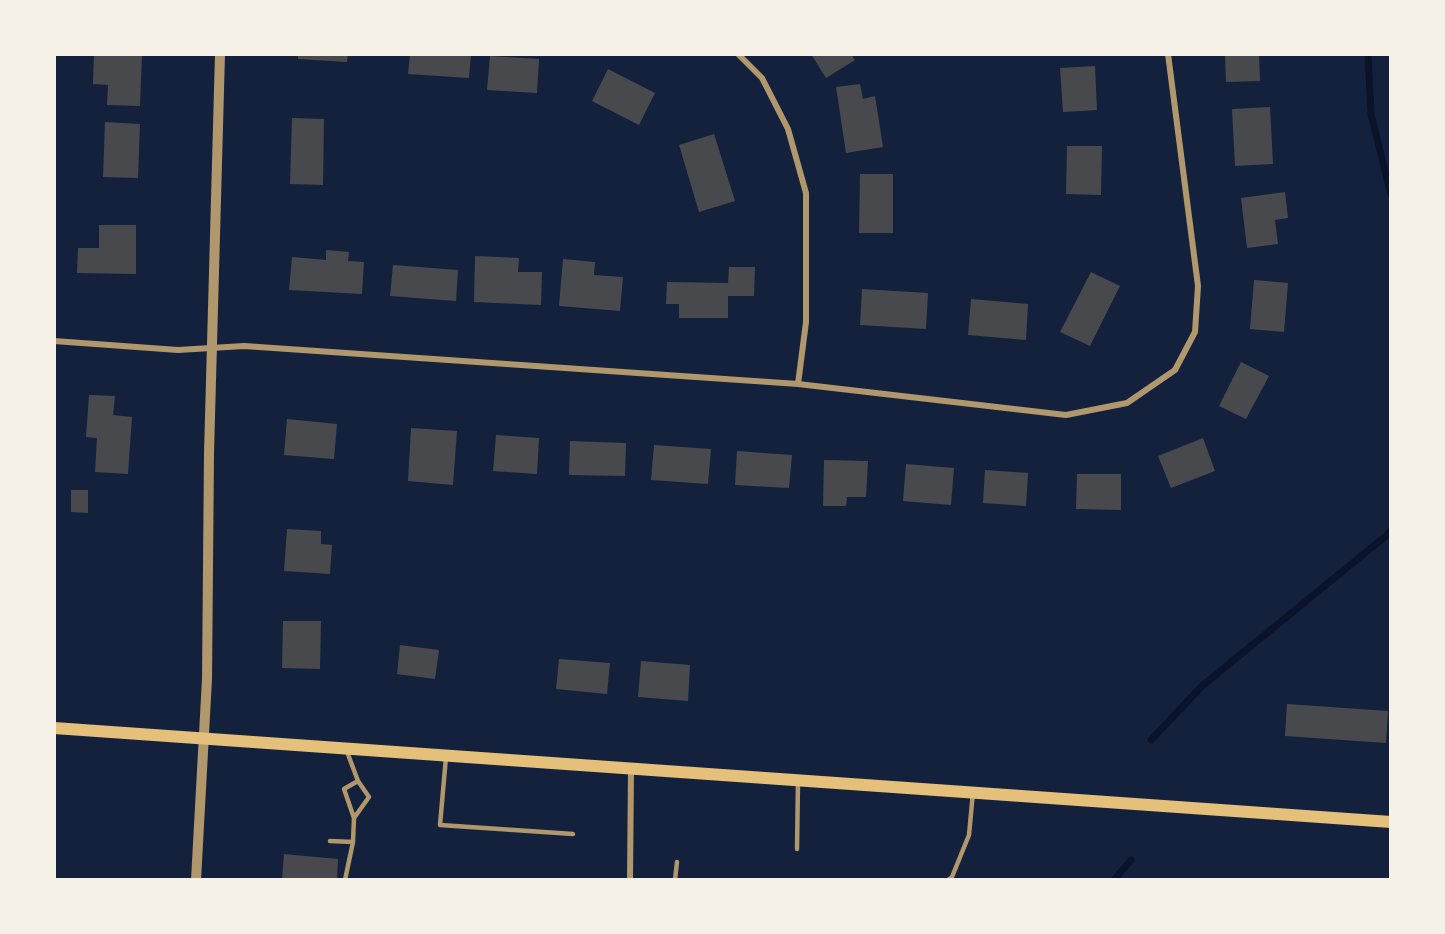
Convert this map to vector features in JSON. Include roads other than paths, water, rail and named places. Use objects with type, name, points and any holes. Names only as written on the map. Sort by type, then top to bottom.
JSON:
[{"type":"main road","points":[[54,728],[1391,822]]},
{"type":"street","points":[[196,880],[207,679],[212,348],[220,54]]},
{"type":"street","points":[[738,54],[762,78],[788,129],[806,194],[806,322],[798,384]]},
{"type":"street","points":[[54,341],[178,350],[244,346],[798,384],[1066,415],[1127,403],[1175,370],[1195,332],[1198,286],[1168,54]]},
{"type":"street","points":[[630,880],[631,770]]},
{"type":"lane","points":[[346,749],[358,781],[369,797],[354,818]]},
{"type":"lane","points":[[446,756],[440,825],[573,834]]},
{"type":"lane","points":[[345,880],[353,842],[354,818],[344,789],[358,781]]},
{"type":"lane","points":[[797,849],[798,781]]},
{"type":"lane","points":[[948,880],[952,877],[969,835],[973,792]]},
{"type":"lane","points":[[330,841],[353,842]]},
{"type":"lane","points":[[675,880],[676,862]]},
{"type":"waterway","points":[[1368,54],[1371,114],[1391,195]]},
{"type":"waterway","points":[[1151,740],[1202,686],[1391,530]]},
{"type":"waterway","points":[[1114,880],[1131,860]]}]
